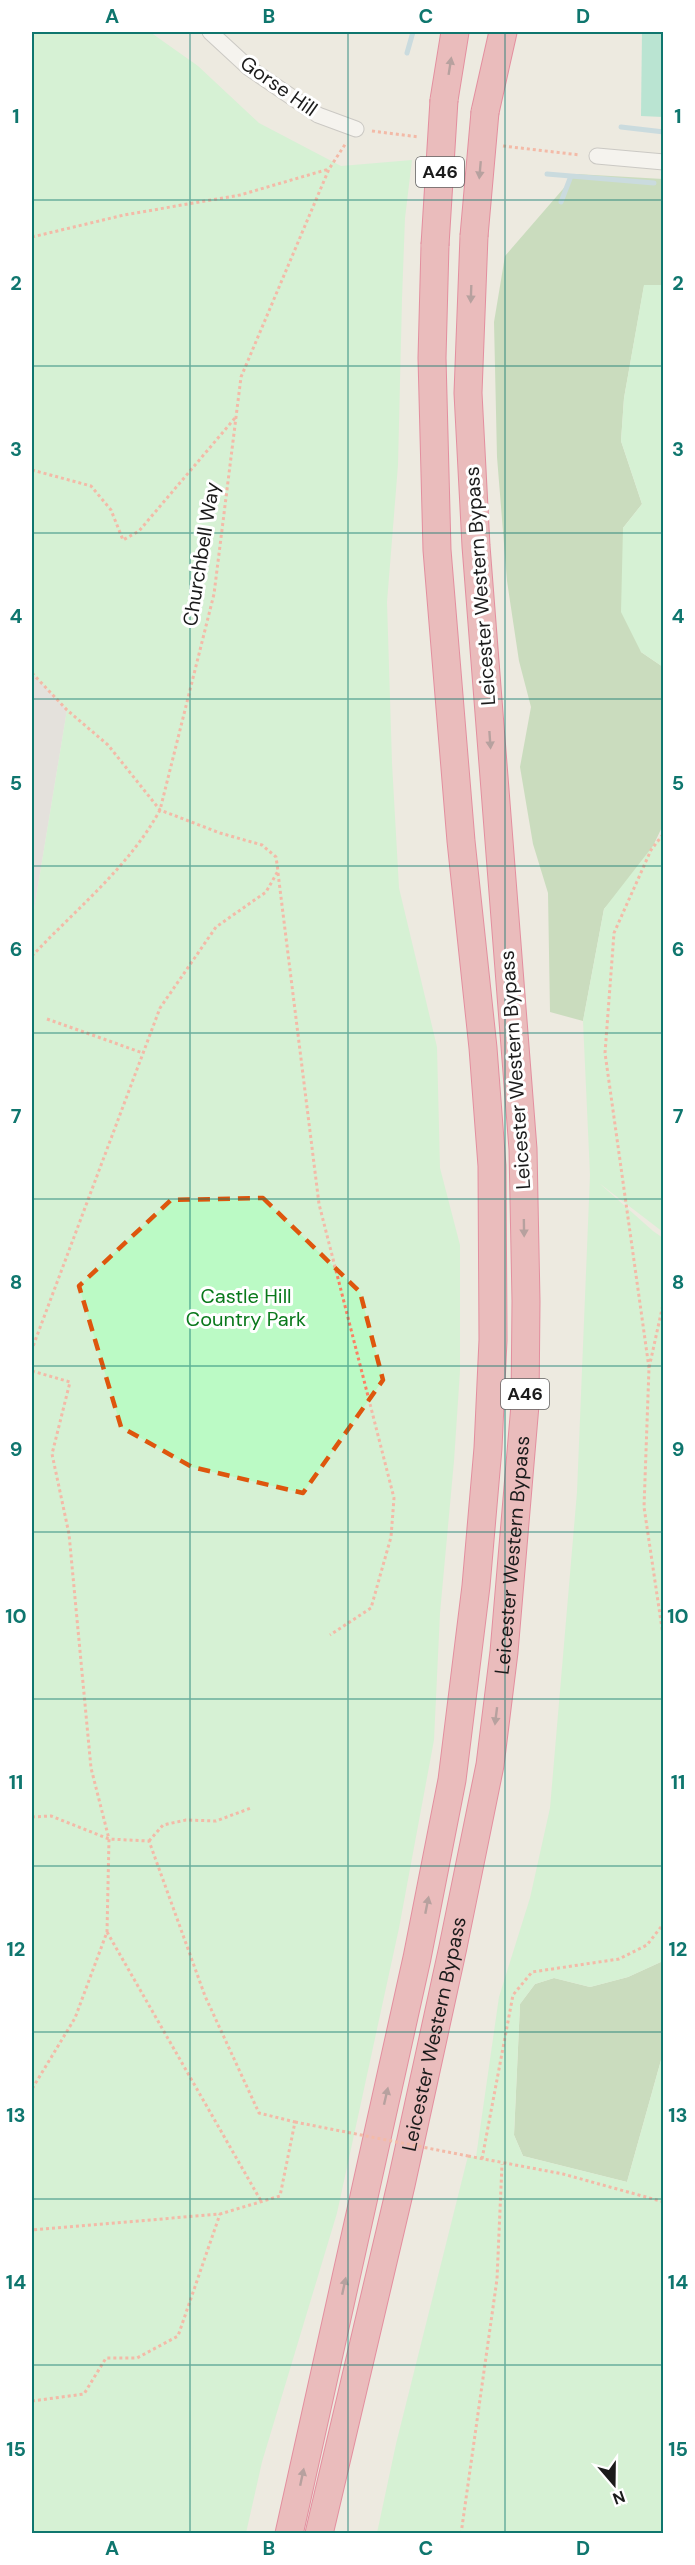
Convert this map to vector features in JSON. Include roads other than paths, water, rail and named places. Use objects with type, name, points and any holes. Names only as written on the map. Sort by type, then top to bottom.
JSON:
[{"type":"highway","name":"Leicester Western Bypass","points":[[289,2534],[417,1958],[452,1780],[476,1586],[488,1448],[493,1329],[492,1166],[483,1048],[461,841],[437,550],[432,358],[435,245],[444,100],[455,32]]},
{"type":"highway","name":"A46","points":[[485,112],[492,32]]},
{"type":"highway","name":"A46","points":[[485,112],[503,32]]},
{"type":"highway","name":"Leicester Western Bypass","points":[[319,2534],[403,2173],[490,1765],[504,1652],[525,1406],[526,1301],[523,1149],[476,546],[468,393],[474,236],[485,112]]},
{"type":"street","name":"Gorse Hill","points":[[210,32],[249,68],[318,115],[356,129]]},
{"type":"street","points":[[597,156],[663,162]]},
{"type":"waterway","points":[[407,53],[413,32]]},
{"type":"waterway","points":[[621,127],[664,132]]},
{"type":"waterway","points":[[547,174],[654,183]]},
{"type":"waterway","points":[[561,202],[571,176]]},
{"type":"park label","name":"Castle Hill Country Park","points":[[246,1308]]}]
